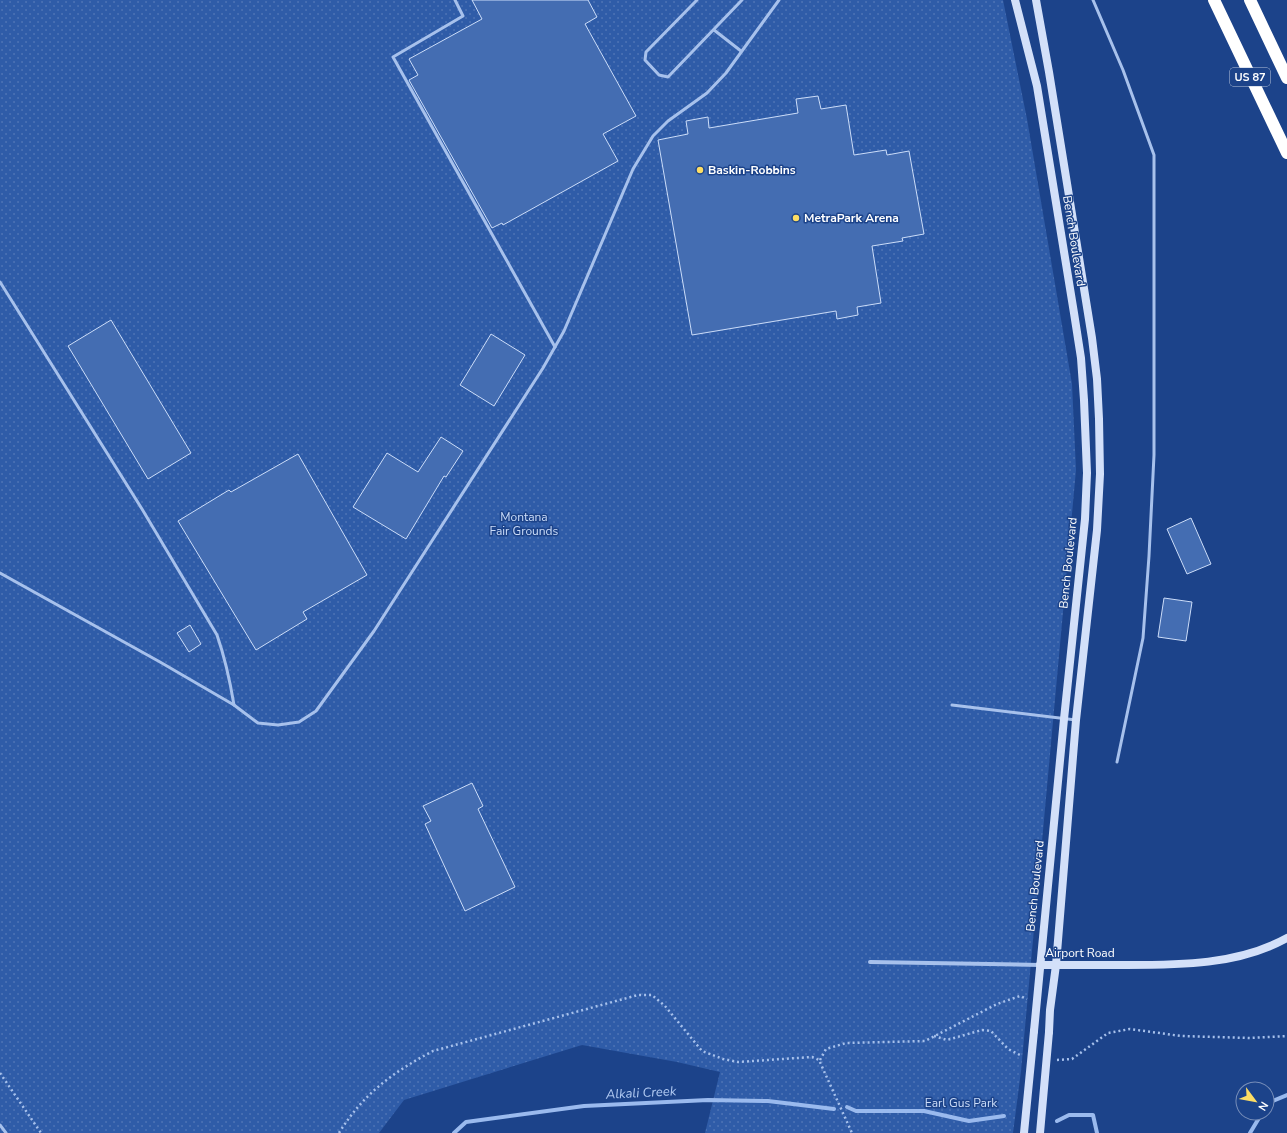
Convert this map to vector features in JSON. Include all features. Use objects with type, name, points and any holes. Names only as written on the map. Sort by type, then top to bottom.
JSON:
[{"type":"highway","name":"US 87","points":[[1214,0],[1287,153]]},
{"type":"highway","name":"US 87","points":[[1250,0],[1287,78]]},
{"type":"main road","name":"Bench Boulevard","points":[[1015,0],[1037,86],[1081,358],[1087,473],[1085,519],[1024,1133]]},
{"type":"main road","points":[[1036,0],[1092,338],[1097,379],[1100,474],[1097,530],[1076,720],[1056,965],[1050,1010],[1040,1133]]},
{"type":"main road","name":"Airport Road","points":[[1040,965],[1162,965],[1202,963],[1255,951],[1287,938]]},
{"type":"street","name":"Airport Road","points":[[870,962],[1040,965]]},
{"type":"lane","points":[[454,0],[463,16],[393,58],[555,347]]},
{"type":"lane","points":[[698,0],[646,52],[645,60],[659,75],[668,77],[742,0]]},
{"type":"lane","points":[[0,573],[234,705],[258,723],[278,725],[299,722],[316,711],[374,631],[507,425],[555,347],[567,324],[633,169],[653,136],[668,121],[707,93],[726,73],[779,0]]},
{"type":"lane","points":[[1093,0],[1123,70],[1154,155],[1154,455],[1149,556],[1143,638],[1117,762]]},
{"type":"lane","points":[[714,30],[741,51]]},
{"type":"lane","points":[[0,282],[138,503],[217,635],[225,657],[234,705]]},
{"type":"lane","points":[[952,705],[1076,720]]},
{"type":"lane","points":[[0,1125],[6,1133]]},
{"type":"path","points":[[339,1133],[345,1122],[364,1098],[406,1066],[433,1052],[638,995],[652,996],[665,1006],[702,1051],[723,1059],[738,1062],[812,1057],[820,1060],[851,1132]]},
{"type":"path","points":[[820,1060],[826,1049],[846,1043],[925,1041],[997,1004],[1020,996],[1036,1002]]},
{"type":"path","points":[[1052,1059],[1072,1059],[1108,1033],[1130,1029],[1181,1036],[1250,1038],[1287,1036]]},
{"type":"path","points":[[934,1036],[947,1040],[982,1030],[991,1031],[1008,1049],[1021,1056],[1029,1057]]},
{"type":"path","points":[[0,1073],[40,1133]]},
{"type":"green space","name":"Montana Fair Grounds","points":[[0,0],[1003,0],[1027,119],[1072,384],[1076,470],[1021,1071],[1013,1133],[705,1133],[720,1072],[677,1062],[582,1045],[404,1100],[379,1133],[0,1133]]},
{"type":"building","points":[[472,0],[588,0],[597,17],[585,24],[636,116],[603,134],[618,161],[503,225],[502,223],[492,228],[409,80],[418,75],[409,59],[482,19]]},
{"type":"building","name":"MetraPark Arena","points":[[818,96],[821,109],[846,105],[854,155],[886,150],[887,155],[909,151],[924,234],[902,238],[903,241],[872,246],[881,303],[857,307],[858,315],[837,319],[836,311],[692,335],[658,140],[688,134],[686,121],[708,117],[709,128],[798,113],[796,99]]},
{"type":"building","points":[[111,320],[191,453],[148,479],[68,346]]},
{"type":"building","points":[[491,334],[525,355],[494,406],[460,385]]},
{"type":"building","points":[[441,437],[463,451],[446,477],[444,476],[406,539],[353,507],[387,453],[418,472]]},
{"type":"building","points":[[298,454],[367,575],[303,612],[307,619],[256,650],[178,521],[229,490],[231,492]]},
{"type":"building","points":[[1191,518],[1211,564],[1187,574],[1167,529]]},
{"type":"building","points":[[1164,598],[1192,602],[1186,641],[1158,637]]},
{"type":"building","points":[[190,625],[201,644],[189,652],[177,633]]},
{"type":"building","points":[[472,783],[483,806],[478,809],[515,887],[465,911],[425,824],[431,821],[423,806]]},
{"type":"waterway","name":"Alkali Creek","points":[[1275,1100],[1287,1095]]},
{"type":"waterway","name":"Alkali Creek","points":[[454,1133],[466,1122],[584,1106],[708,1100],[768,1101],[834,1109]]},
{"type":"waterway","name":"Alkali Creek","points":[[847,1107],[856,1111],[924,1111],[969,1121],[1004,1116]]},
{"type":"waterway","name":"Alkali Creek","points":[[1057,1121],[1069,1115],[1093,1115],[1097,1133]]},
{"type":"waterway","name":"Alkali Creek","points":[[1250,1133],[1257,1121]]},
{"type":"place","name":"Baskin-Robbins","points":[[700,170]]},
{"type":"place","name":"MetraPark Arena","points":[[796,218]]},
{"type":"park label","name":"Earl Gus Park","points":[[961,1103]]}]
